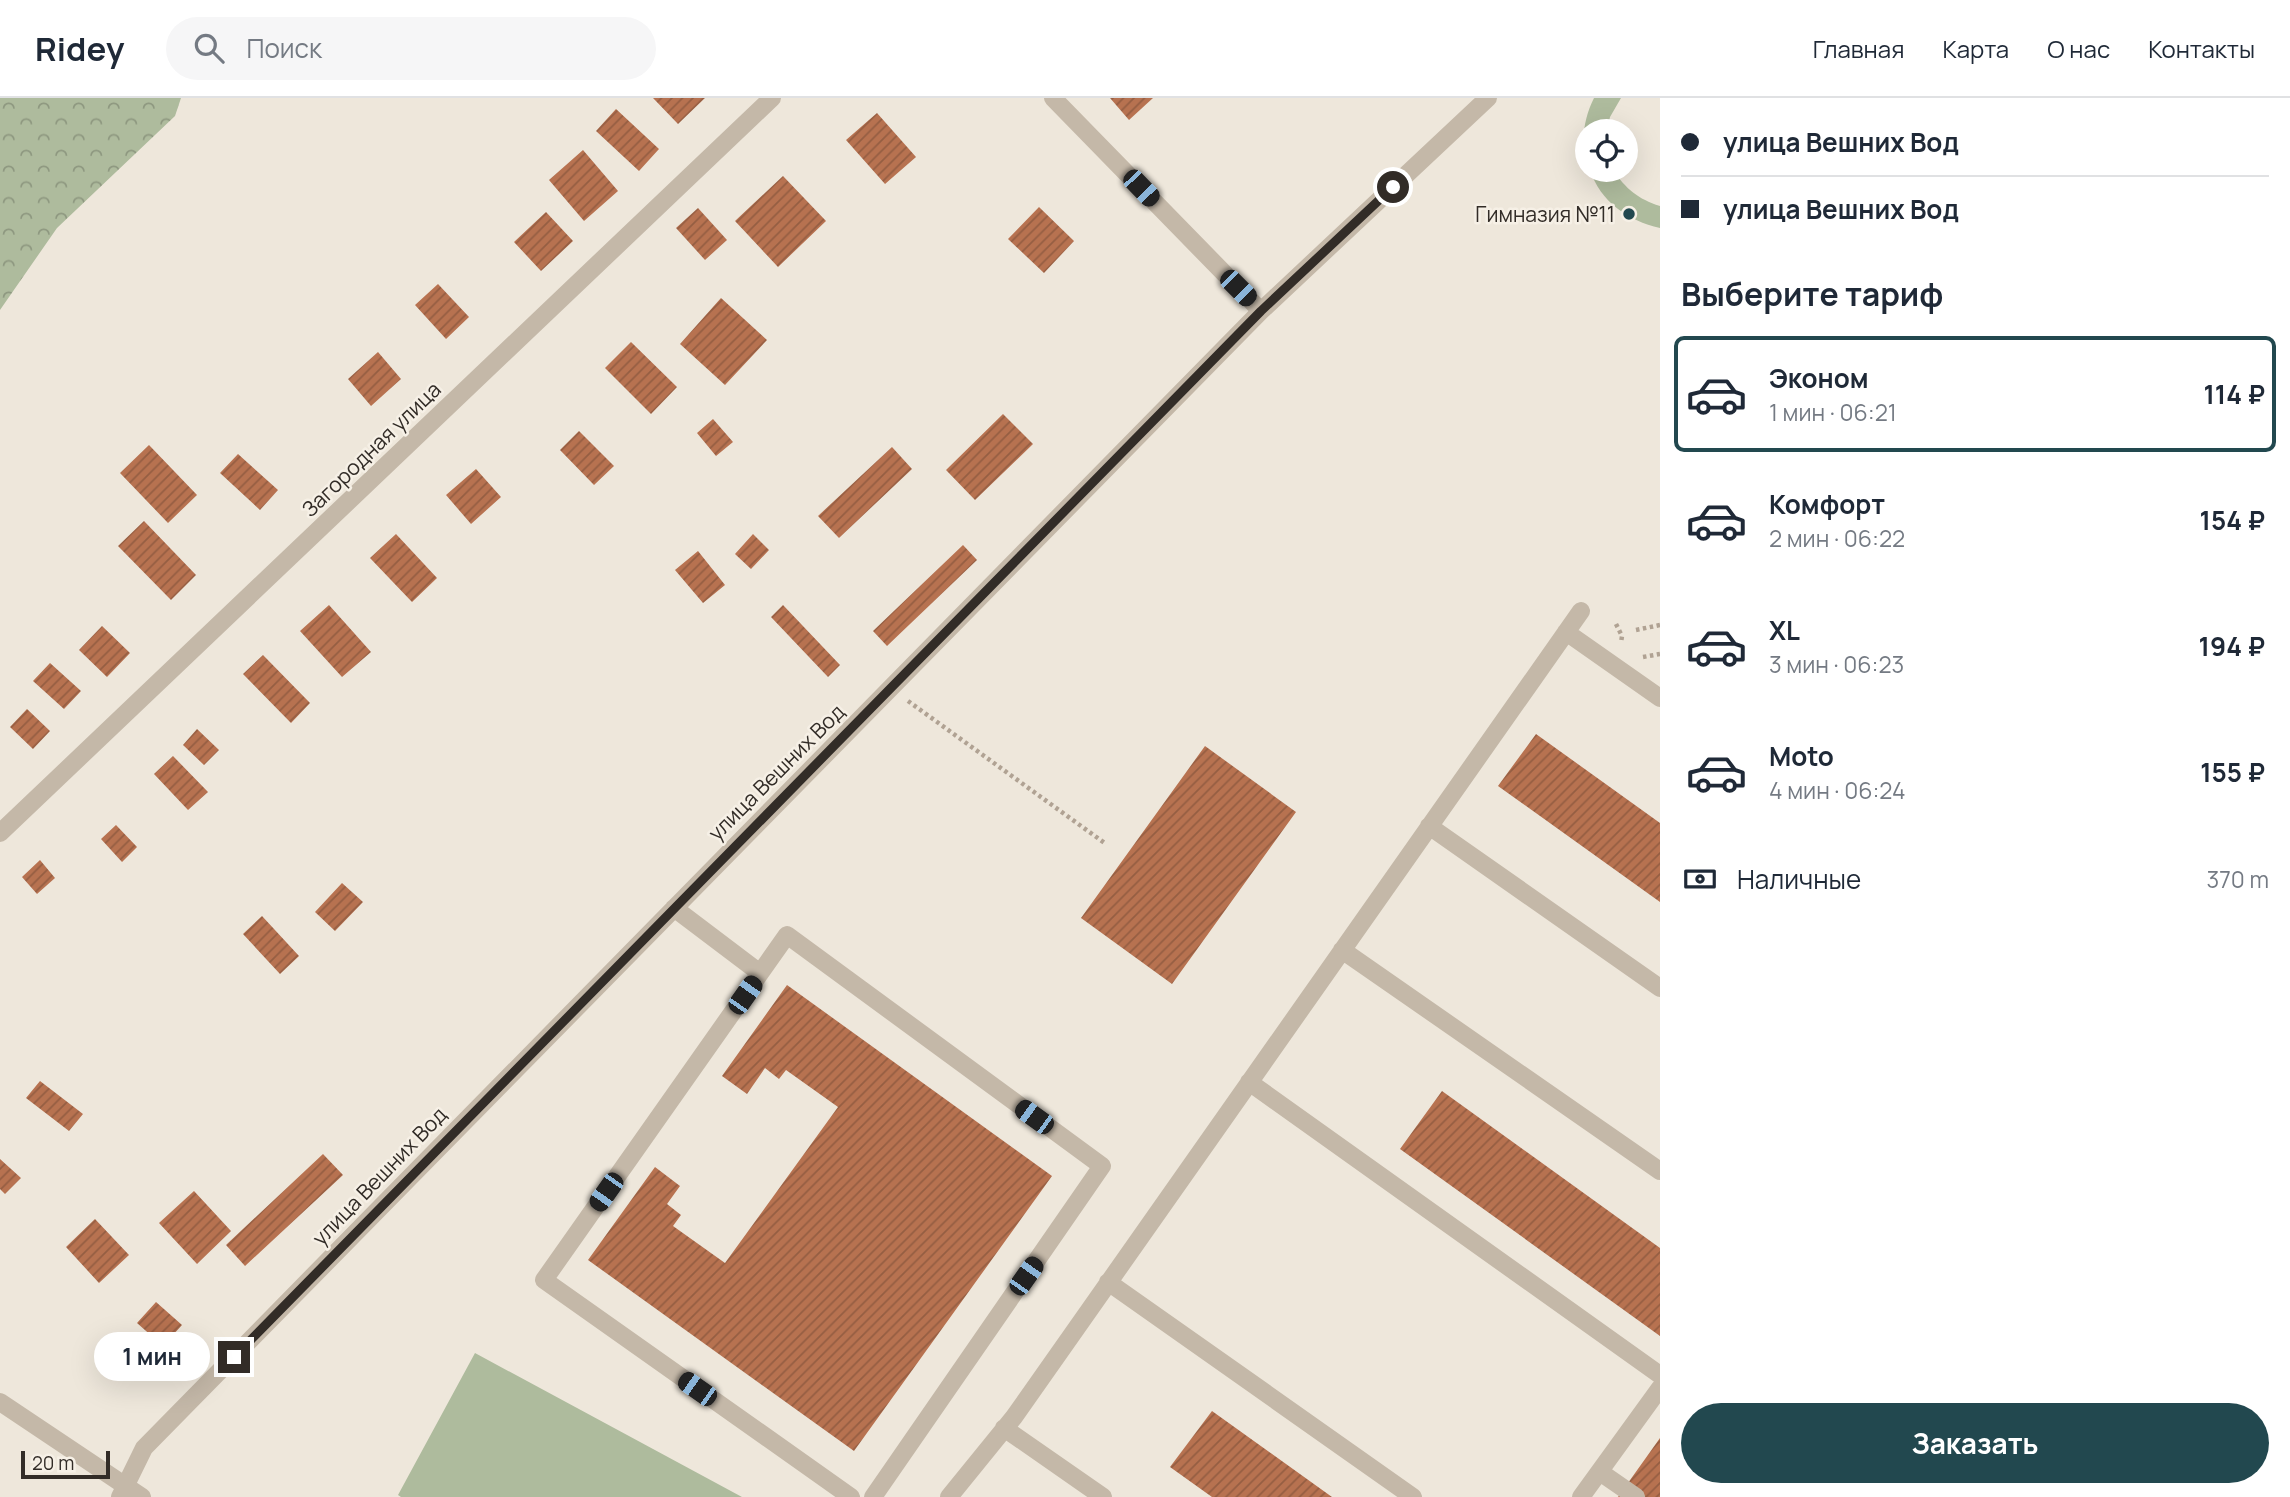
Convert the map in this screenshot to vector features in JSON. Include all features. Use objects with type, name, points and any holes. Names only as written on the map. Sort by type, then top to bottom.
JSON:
[{"type":"street","name":"Загородная улица","points":[[0,833],[772,98]]},
{"type":"street","points":[[1053,98],[1261,311]]},
{"type":"street","name":"улица Вешних Вод","points":[[123,1492],[144,1448],[1261,311],[1488,98]]},
{"type":"street","points":[[949,1497],[1004,1428],[1581,611]]},
{"type":"street","points":[[1566,632],[1660,698]]},
{"type":"street","points":[[1429,826],[1660,988]]},
{"type":"street","points":[[674,908],[760,973]]},
{"type":"street","points":[[851,1497],[544,1280],[787,935],[1102,1166],[873,1497]]},
{"type":"street","points":[[1342,950],[1660,1171]]},
{"type":"street","points":[[1249,1082],[1660,1375]]},
{"type":"street","points":[[1108,1282],[1413,1497]]},
{"type":"street","points":[[1581,1497],[1660,1388]]},
{"type":"street","points":[[0,1402],[123,1492],[142,1497]]},
{"type":"street","points":[[1004,1428],[1103,1497]]},
{"type":"street","points":[[1600,1472],[1636,1497]]},
{"type":"path","points":[[1636,630],[1660,625]]},
{"type":"path","points":[[907,700],[1106,844]]},
{"type":"green space","points":[[0,98],[181,98],[175,116],[57,228],[0,310]]},
{"type":"green space","points":[[1594,98],[1621,98],[1610,119],[1587,119]]},
{"type":"green space","points":[[1596,182],[1622,182],[1645,200],[1660,206],[1660,228],[1626,215],[1601,191]]},
{"type":"green space","points":[[475,1353],[742,1497],[401,1497],[398,1495]]},
{"type":"building","points":[[653,98],[705,98],[678,124]]},
{"type":"building","points":[[1110,98],[1153,98],[1129,120]]},
{"type":"building","points":[[616,109],[659,149],[639,171],[596,131]]},
{"type":"building","points":[[877,113],[916,157],[885,184],[846,140]]},
{"type":"building","points":[[583,150],[618,191],[584,221],[549,180]]},
{"type":"building","points":[[783,176],[826,221],[778,267],[735,221]]},
{"type":"building","points":[[1039,207],[1074,241],[1044,273],[1008,239]]},
{"type":"building","points":[[698,208],[727,240],[705,260],[676,228]]},
{"type":"building","points":[[546,212],[573,241],[541,271],[514,242]]},
{"type":"building","points":[[438,284],[469,317],[446,339],[415,305]]},
{"type":"building","points":[[721,298],[767,340],[725,385],[680,344]]},
{"type":"building","points":[[631,342],[677,387],[651,414],[605,368]]},
{"type":"building","points":[[378,352],[401,379],[371,406],[348,379]]},
{"type":"building","points":[[1003,414],[1033,444],[975,500],[946,470]]},
{"type":"building","points":[[713,419],[733,442],[716,456],[697,433]]},
{"type":"building","points":[[579,431],[614,466],[594,485],[560,450]]},
{"type":"building","points":[[149,445],[197,495],[168,523],[120,473]]},
{"type":"building","points":[[892,447],[912,469],[839,538],[818,516]]},
{"type":"building","points":[[238,454],[278,490],[260,510],[220,473]]},
{"type":"building","points":[[476,469],[501,497],[471,524],[446,495]]},
{"type":"building","points":[[144,521],[196,575],[171,600],[118,546]]},
{"type":"building","points":[[396,534],[437,578],[412,602],[370,558]]},
{"type":"building","points":[[753,534],[769,550],[751,569],[735,554]]},
{"type":"building","points":[[963,545],[977,560],[887,646],[873,631]]},
{"type":"building","points":[[698,551],[725,585],[703,603],[675,570]]},
{"type":"building","points":[[329,605],[371,652],[342,677],[300,631]]},
{"type":"building","points":[[783,605],[840,665],[828,677],[771,617]]},
{"type":"building","points":[[102,626],[130,653],[107,677],[79,650]]},
{"type":"building","points":[[263,655],[310,703],[291,723],[243,674]]},
{"type":"building","points":[[50,663],[81,691],[64,709],[33,681]]},
{"type":"building","points":[[27,709],[50,731],[33,749],[10,727]]},
{"type":"building","points":[[197,729],[219,750],[204,765],[183,745]]},
{"type":"building","points":[[1536,734],[1660,823],[1660,902],[1498,786]]},
{"type":"building","points":[[1205,746],[1296,812],[1172,984],[1081,918]]},
{"type":"building","points":[[173,756],[208,792],[188,810],[154,774]]},
{"type":"building","points":[[116,825],[137,847],[122,862],[101,839]]},
{"type":"building","points":[[40,860],[55,878],[37,894],[22,877]]},
{"type":"building","points":[[342,883],[363,902],[335,931],[315,912]]},
{"type":"building","points":[[262,916],[299,956],[280,974],[243,934]]},
{"type":"building","points":[[787,985],[1052,1176],[854,1451],[588,1260],[655,1167],[680,1186],[667,1204],[681,1215],[673,1226],[725,1263],[838,1107],[786,1070],[779,1079],[765,1068],[747,1094],[722,1076]]},
{"type":"building","points":[[40,1081],[83,1114],[69,1131],[26,1098]]},
{"type":"building","points":[[1442,1091],[1660,1248],[1660,1336],[1400,1149]]},
{"type":"building","points":[[323,1154],[343,1175],[245,1266],[226,1245]]},
{"type":"building","points":[[0,1159],[21,1178],[5,1194],[0,1189]]},
{"type":"building","points":[[194,1191],[231,1231],[197,1264],[159,1223]]},
{"type":"building","points":[[95,1219],[129,1255],[99,1283],[66,1247]]},
{"type":"building","points":[[156,1302],[182,1325],[163,1346],[137,1323]]},
{"type":"building","points":[[1212,1411],[1332,1497],[1212,1497],[1170,1467]]},
{"type":"building","points":[[1660,1438],[1660,1497],[1618,1497]]},
{"type":"place","name":"Гимназия №11","points":[[1629,214]]},
{"type":"route","points":[[234,1357],[1261,311],[1393,187]]}]
